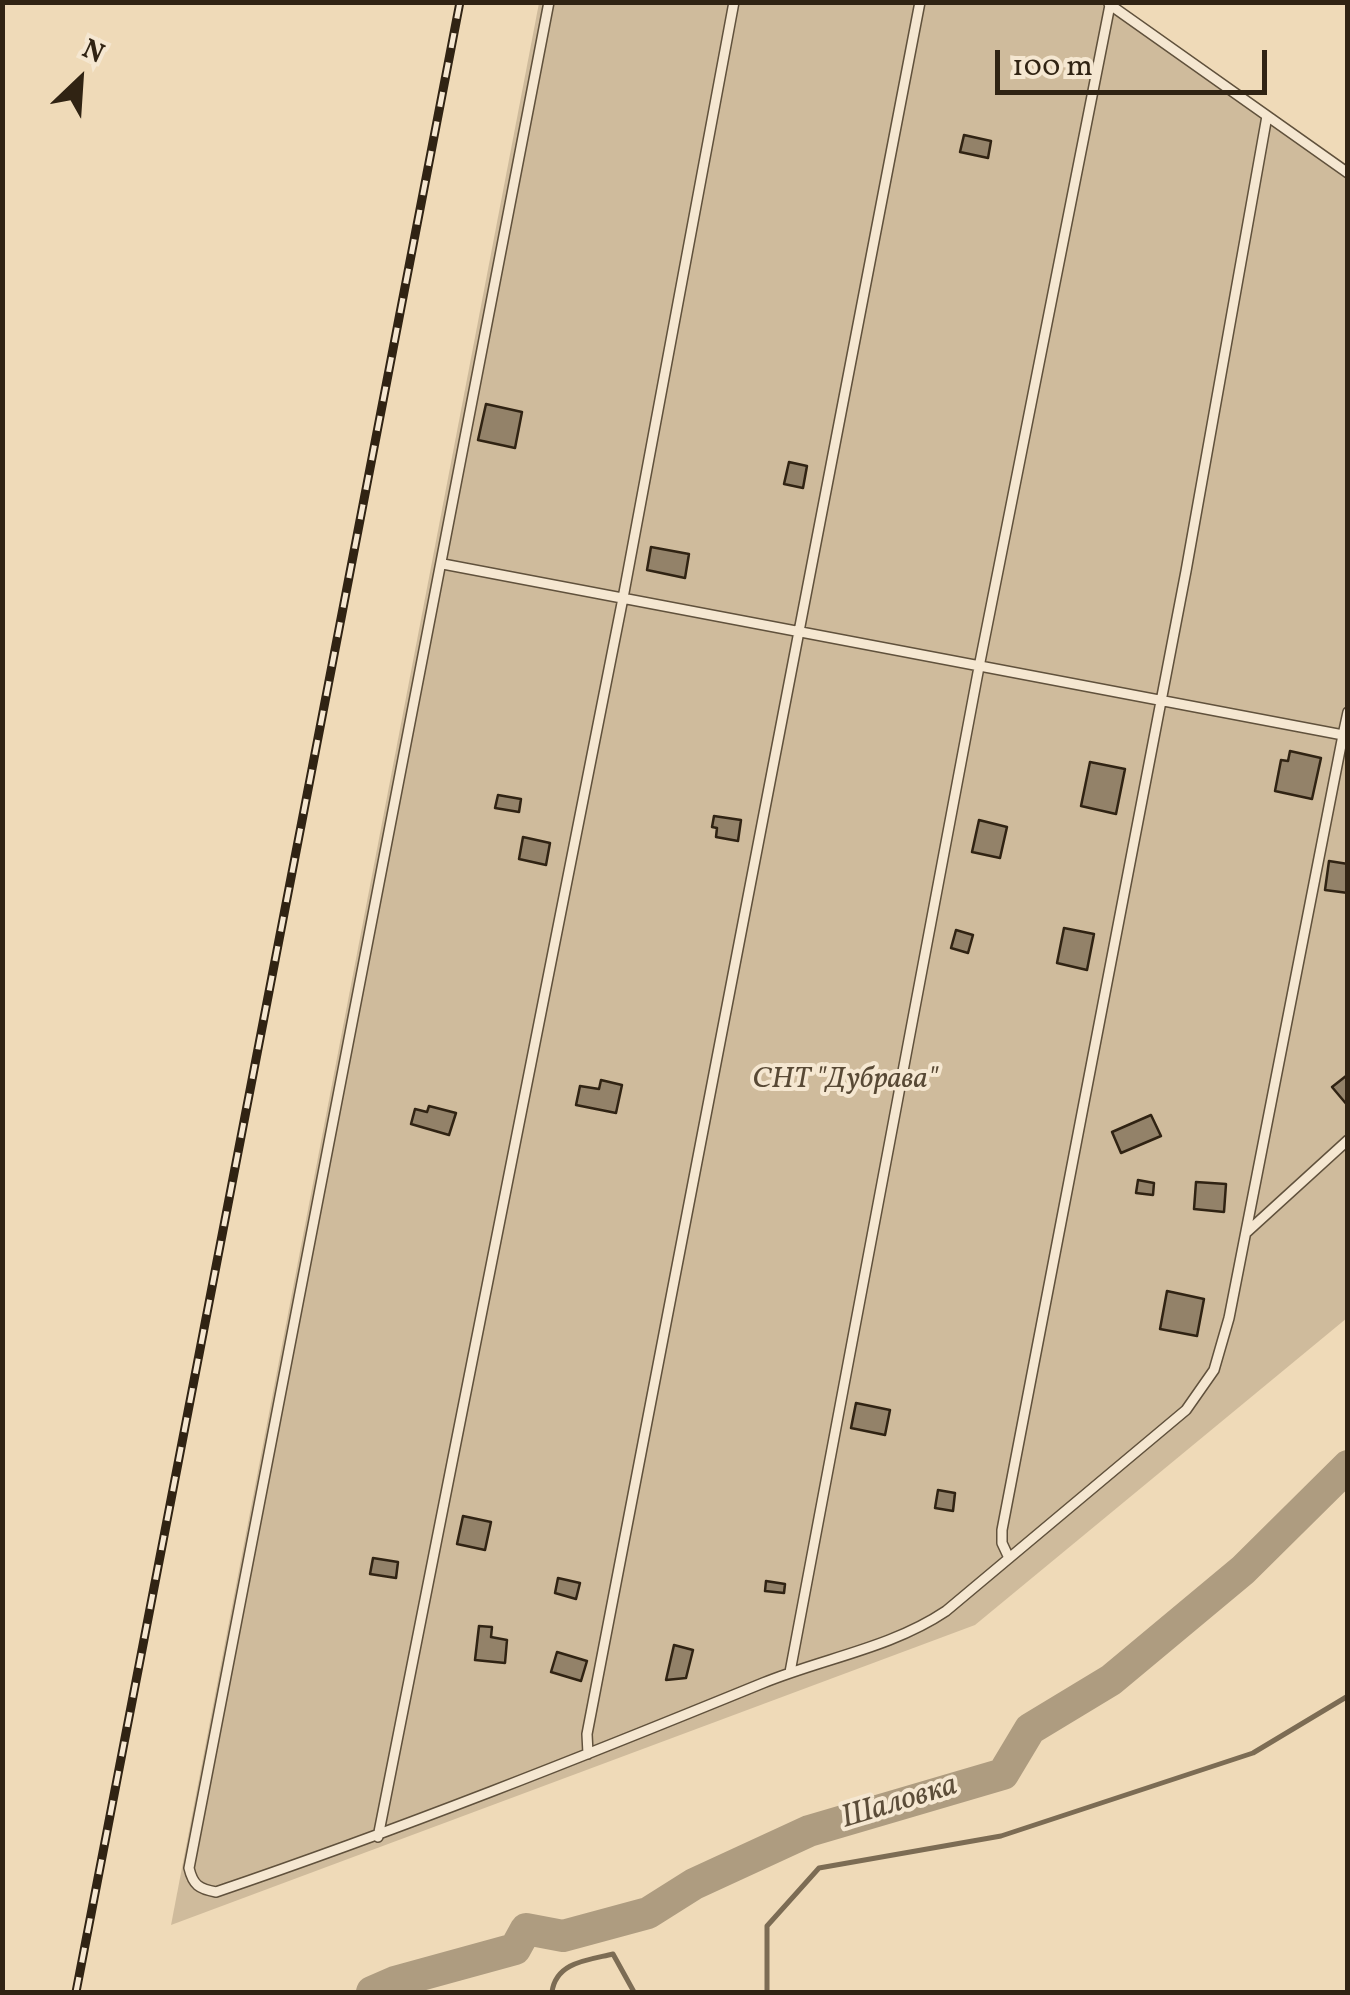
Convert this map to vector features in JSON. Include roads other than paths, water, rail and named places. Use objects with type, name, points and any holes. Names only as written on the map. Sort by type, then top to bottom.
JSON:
[{"type":"lane","points":[[549,2],[190,1868],[192,1882],[202,1890],[216,1892],[378,1837],[790,1672],[896,1639],[924,1626],[1186,1410],[1203,1390],[1222,1347],[1248,1232],[1348,712]]},
{"type":"lane","points":[[378,1837],[623,598],[734,2]]},
{"type":"lane","points":[[588,1754],[587,1734],[920,2]]},
{"type":"lane","points":[[790,1672],[1108,4],[1348,174]]},
{"type":"lane","points":[[1009,1558],[1002,1543],[1002,1530],[1190,552],[1267,116]]},
{"type":"lane","points":[[443,564],[1345,735]]},
{"type":"lane","points":[[1248,1232],[1348,1140]]},
{"type":"waterway","name":"Шаловка","points":[[372,1992],[515,1949],[526,1929],[563,1936],[648,1913],[694,1884],[809,1831],[1003,1774],[1030,1729],[1111,1680],[1243,1570],[1348,1466]]},
{"type":"waterway","points":[[767,1992],[767,1926],[819,1868],[1001,1836],[1253,1753],[1348,1696]]},
{"type":"waterway","points":[[552,1992],[566,1968],[613,1954],[634,1992]]},
{"type":"railway","points":[[76,1992],[460,2]]},
{"type":"park label","name":"СНТ \"Дубрава\"","points":[[845,1081]]}]
